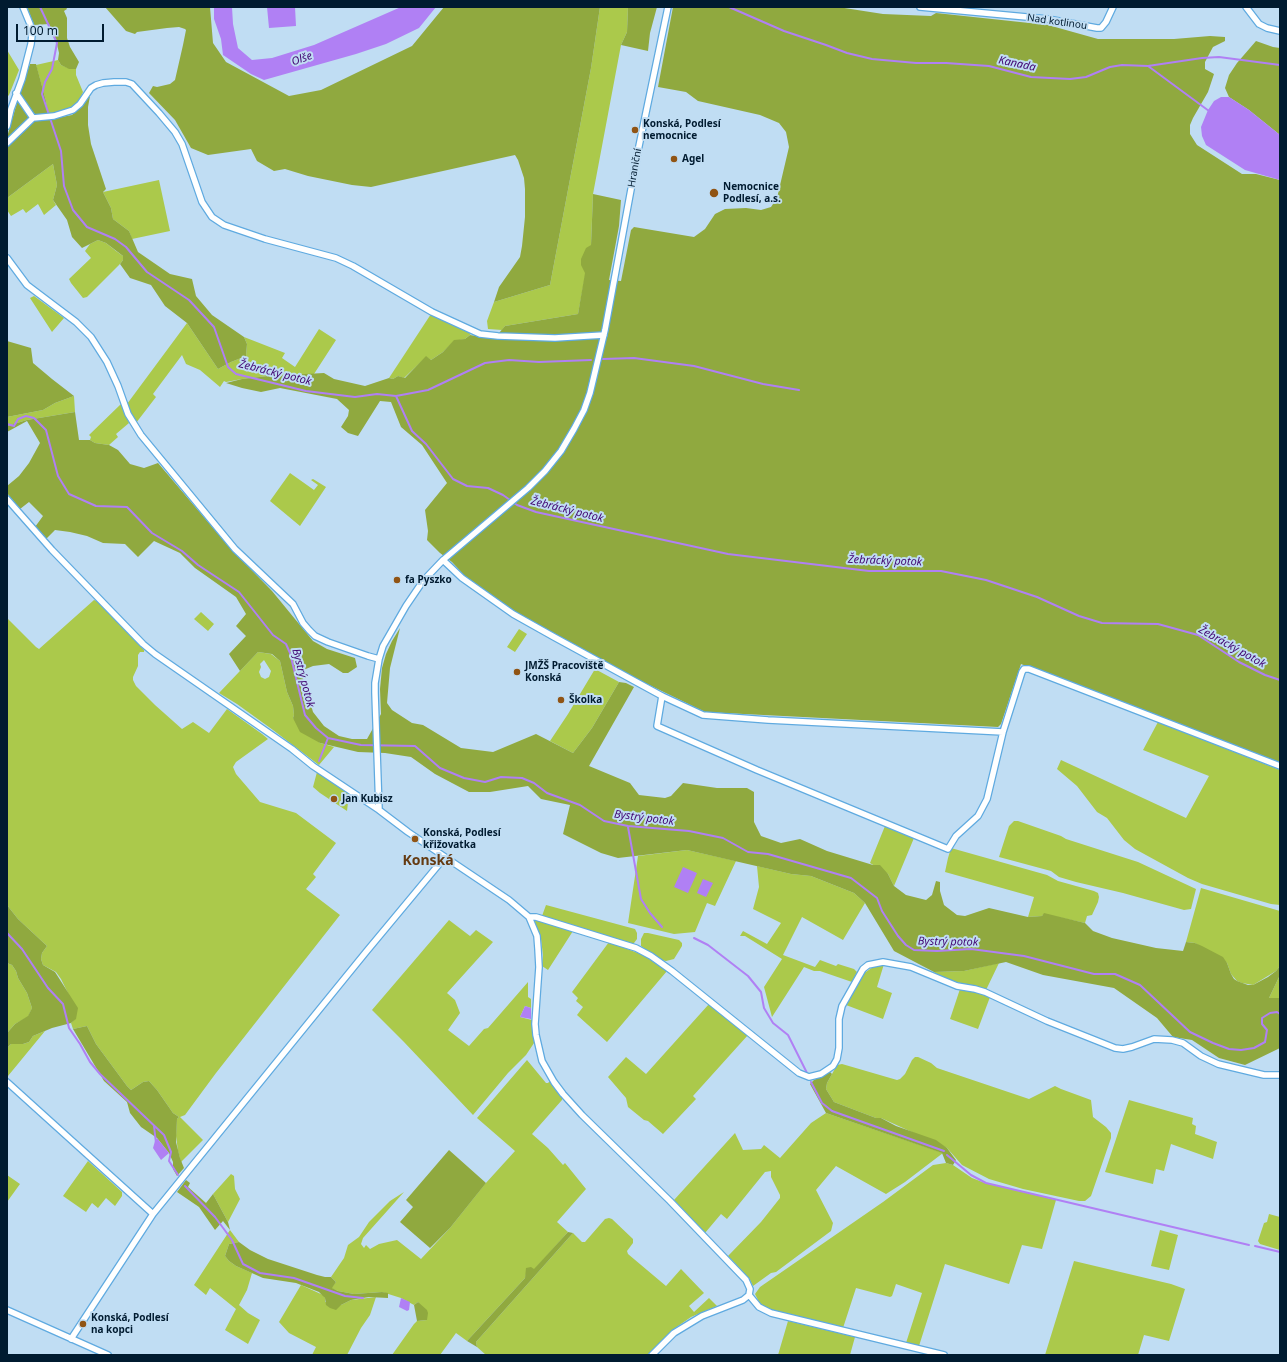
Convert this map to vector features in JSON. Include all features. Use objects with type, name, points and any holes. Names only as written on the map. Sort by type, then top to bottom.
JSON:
[{"type":"street","points":[[7,126],[31,44],[32,35],[30,24],[23,7]]},
{"type":"street","name":"Hraniční","points":[[379,810],[375,683],[383,646],[422,581],[443,560],[528,488],[545,471],[560,451],[584,410],[590,393],[604,333],[639,146],[668,7]]},
{"type":"street","name":"Nad kotlinou","points":[[920,7],[1048,19],[1097,28],[1101,28],[1106,22],[1113,7]]},
{"type":"street","points":[[1246,7],[1259,24],[1267,28],[1280,31]]},
{"type":"street","points":[[7,143],[33,118],[54,116],[73,110],[80,104],[91,88],[96,85],[103,83],[126,82],[132,84],[175,132],[182,144],[202,202],[212,217],[224,226],[265,240],[336,258],[353,266],[432,312],[480,334],[555,338],[604,333]]},
{"type":"street","points":[[16,93],[33,118]]},
{"type":"street","points":[[7,258],[26,285],[76,322],[91,337],[107,362],[118,386],[128,414],[142,435],[235,549],[293,604],[303,623],[309,630],[315,636],[328,642],[379,659]]},
{"type":"street","points":[[7,500],[52,550],[143,644],[292,748],[313,766],[509,900],[529,917],[537,936],[538,949],[539,967],[535,1024],[538,1048],[542,1061],[548,1072],[563,1094],[670,1201],[746,1280],[750,1289],[749,1295],[743,1300],[718,1309],[674,1333],[652,1355]]},
{"type":"street","points":[[443,560],[462,578],[513,614],[554,638],[662,696],[703,715],[791,722],[1003,732]]},
{"type":"street","points":[[662,696],[657,726],[756,770],[948,849],[956,836],[978,816],[987,799],[1003,732],[1024,669],[1029,669],[1280,766]]},
{"type":"street","points":[[71,1339],[153,1214],[445,857]]},
{"type":"street","points":[[529,917],[536,917],[636,948],[651,956],[672,971],[799,1073],[810,1077],[821,1074],[833,1066],[839,1048],[839,1019],[842,1006],[863,969],[868,965],[883,962],[911,967],[957,986],[985,992],[1047,1021],[1115,1048],[1123,1049],[1154,1039],[1172,1040],[1183,1043],[1201,1056],[1218,1064],[1264,1075],[1280,1075]]},
{"type":"street","points":[[7,1082],[153,1214]]},
{"type":"street","points":[[749,1295],[760,1307],[771,1313],[944,1355]]},
{"type":"street","points":[[7,1310],[108,1355]]},
{"type":"green space","points":[[27,7],[66,7],[67,9],[64,11],[67,18],[67,38],[70,47],[79,62],[76,69],[69,69],[61,65],[58,60],[59,53],[56,40],[49,24],[34,25]]},
{"type":"green space","points":[[105,7],[210,7],[213,43],[226,62],[289,96],[321,90],[412,46],[444,7],[600,7],[591,68],[550,285],[494,302],[499,287],[520,257],[522,246],[525,217],[525,189],[524,178],[515,155],[371,187],[352,185],[308,176],[285,169],[274,171],[257,161],[251,149],[208,155],[191,148],[175,120],[149,93],[153,86],[157,87],[170,84],[175,80],[186,30],[179,27],[137,32],[135,34],[126,31]]},
{"type":"green space","points":[[600,7],[628,7],[627,32],[621,45],[593,194],[591,245],[578,314],[505,326],[502,330],[488,329],[487,321],[494,302],[550,285],[591,68]]},
{"type":"green space","points":[[628,7],[657,7],[650,33],[648,51],[621,45],[627,32]]},
{"type":"green space","points":[[673,7],[838,7],[883,14],[931,16],[936,13],[1048,25],[1098,39],[1174,39],[1210,36],[1225,37],[1225,41],[1213,47],[1205,62],[1205,69],[1214,74],[1208,92],[1190,125],[1190,134],[1197,145],[1242,174],[1256,174],[1280,180],[1280,764],[1021,664],[1001,724],[998,727],[705,712],[639,680],[512,610],[465,576],[452,562],[440,553],[427,540],[428,531],[425,510],[447,483],[422,445],[401,427],[391,402],[380,401],[358,436],[348,433],[341,427],[348,416],[349,410],[337,399],[280,388],[261,392],[226,383],[242,379],[268,376],[324,373],[334,379],[365,386],[389,378],[393,379],[398,376],[405,378],[426,356],[431,360],[443,352],[454,340],[465,339],[470,335],[494,339],[505,326],[578,314],[585,273],[581,265],[581,259],[586,248],[591,245],[593,194],[621,200],[619,226],[609,280],[621,281],[631,230],[634,227],[694,237],[705,229],[715,214],[725,209],[746,208],[761,210],[771,207],[777,198],[789,147],[786,132],[779,123],[760,115],[698,101],[686,92],[658,87]]},
{"type":"green space","points":[[1256,41],[1280,48],[1280,135],[1249,110],[1229,97],[1225,88],[1229,75]]},
{"type":"green space","points":[[7,50],[19,70],[7,97]]},
{"type":"green space","points":[[58,60],[61,65],[76,69],[76,75],[83,92],[75,105],[62,112],[48,114],[36,65]]},
{"type":"green space","points":[[30,64],[36,64],[48,114],[51,119],[72,115],[90,96],[88,107],[88,125],[91,144],[106,189],[103,192],[111,208],[113,219],[129,231],[138,252],[170,274],[192,279],[196,296],[212,315],[244,337],[247,344],[246,356],[218,369],[187,323],[165,306],[151,285],[130,278],[120,264],[123,260],[123,256],[106,243],[98,240],[82,248],[72,237],[67,220],[53,200],[57,185],[53,164],[7,198],[7,137],[23,82]]},
{"type":"green space","points":[[53,164],[57,185],[53,200],[56,205],[44,215],[38,204],[26,213],[23,209],[11,216],[7,210],[7,198]]},
{"type":"green space","points":[[159,180],[170,231],[132,239],[129,231],[113,219],[111,208],[103,192]]},
{"type":"green space","points":[[98,240],[106,243],[123,256],[123,260],[87,297],[83,298],[69,279],[91,258],[85,251],[90,244]]},
{"type":"green space","points":[[34,296],[64,318],[52,332],[30,298]]},
{"type":"green space","points":[[431,314],[456,325],[471,334],[465,339],[454,341],[443,352],[431,360],[426,357],[404,378],[398,376],[393,379],[389,378]]},
{"type":"green space","points":[[187,323],[218,369],[246,356],[247,344],[244,337],[285,353],[282,358],[295,367],[319,329],[336,340],[314,374],[268,376],[226,382],[224,381],[220,387],[200,370],[186,364],[182,355],[153,394],[156,397],[136,423],[127,404]]},
{"type":"green space","points":[[7,341],[31,348],[33,363],[74,396],[55,403],[43,410],[7,417]]},
{"type":"green space","points":[[74,396],[75,412],[27,420],[7,426],[7,417],[43,410],[55,403]]},
{"type":"green space","points":[[121,404],[129,423],[116,434],[118,437],[109,445],[95,443],[90,440],[91,437],[89,435]]},
{"type":"green space","points":[[75,412],[79,440],[90,440],[95,443],[109,445],[118,450],[130,464],[144,468],[158,463],[230,548],[272,591],[313,641],[327,649],[355,658],[357,667],[348,673],[343,673],[329,664],[313,666],[301,671],[313,712],[324,726],[339,736],[352,739],[367,739],[381,714],[380,689],[382,668],[386,654],[400,628],[390,668],[387,703],[392,710],[412,723],[423,725],[461,748],[493,752],[536,734],[573,753],[592,728],[619,682],[626,683],[634,687],[589,766],[630,783],[639,795],[665,798],[671,796],[683,783],[717,788],[747,788],[754,792],[754,822],[761,836],[781,843],[800,839],[827,851],[873,865],[880,865],[888,874],[894,886],[906,895],[926,900],[932,895],[936,881],[940,882],[940,891],[944,905],[957,915],[965,916],[989,908],[1028,917],[1042,916],[1044,913],[1085,923],[1093,931],[1112,938],[1156,948],[1183,951],[1186,942],[1195,943],[1223,957],[1234,979],[1248,985],[1253,985],[1268,977],[1280,966],[1280,975],[1269,998],[1280,998],[1280,1048],[1245,1065],[1219,1058],[1192,1040],[1173,1037],[1157,1018],[1114,988],[1043,975],[1006,962],[964,971],[934,972],[894,951],[865,903],[854,893],[811,876],[791,874],[687,850],[618,858],[601,853],[563,834],[570,805],[541,799],[528,786],[490,792],[469,792],[435,774],[411,757],[385,753],[358,752],[320,743],[300,732],[293,718],[293,706],[287,692],[280,661],[272,654],[258,652],[240,671],[229,654],[246,636],[236,626],[246,614],[236,597],[195,568],[180,553],[154,541],[138,557],[125,544],[103,543],[87,536],[70,532],[55,530],[46,539],[35,527],[43,516],[29,502],[20,509],[7,493],[7,486],[19,476],[29,463],[40,443],[27,421],[7,432],[7,426],[27,420]]},
{"type":"green space","points":[[290,473],[314,490],[318,485],[311,480],[313,479],[326,487],[300,526],[270,501]]},
{"type":"green space","points":[[94,600],[99,602],[144,650],[144,652],[140,652],[138,655],[138,666],[133,677],[136,686],[182,729],[193,722],[209,733],[227,709],[262,734],[268,739],[236,762],[233,767],[236,774],[260,802],[296,813],[336,843],[313,874],[316,877],[306,889],[340,915],[216,1073],[185,1115],[180,1117],[203,1140],[181,1162],[176,1136],[177,1119],[179,1117],[173,1113],[149,1081],[143,1082],[131,1090],[96,1044],[87,1026],[73,1029],[71,1023],[76,1018],[68,993],[56,972],[43,965],[41,959],[42,953],[47,946],[18,919],[7,905],[7,618],[39,649]]},
{"type":"green space","points":[[201,612],[214,624],[208,631],[194,619]]},
{"type":"green space","points":[[519,629],[527,634],[515,652],[507,647]]},
{"type":"green space","points":[[258,652],[271,654],[280,661],[287,692],[293,706],[293,718],[320,743],[334,747],[319,765],[237,704],[219,693]],"holes":[[[264,660],[271,671],[269,677],[265,679],[261,677],[259,672],[261,667],[260,664]]]},
{"type":"green space","points":[[595,669],[619,682],[592,728],[573,753],[550,741]]},
{"type":"green space","points":[[1158,722],[1280,770],[1280,905],[1271,904],[1202,884],[1135,849],[1124,840],[1107,818],[1097,812],[1077,786],[1057,769],[1061,760],[1186,818],[1209,776],[1143,750]]},
{"type":"green space","points":[[317,772],[349,794],[347,811],[313,787]]},
{"type":"green space","points":[[1014,821],[1018,821],[1066,839],[1138,862],[1196,889],[1191,909],[1184,910],[1076,882],[1059,877],[1051,871],[999,857],[1009,826]]},
{"type":"green space","points":[[885,826],[914,838],[894,886],[888,874],[870,863]]},
{"type":"green space","points":[[951,848],[1047,875],[1058,881],[1094,891],[1098,893],[1098,902],[1092,915],[1087,916],[1085,923],[1044,914],[1042,916],[1028,917],[1034,897],[945,872]]},
{"type":"green space","points":[[687,850],[736,861],[715,906],[707,903],[695,932],[674,934],[628,923],[638,856]]},
{"type":"green space","points":[[757,866],[791,874],[811,876],[854,893],[865,903],[843,940],[802,917],[783,955],[815,967],[820,960],[836,966],[838,964],[854,969],[857,972],[852,982],[804,967],[772,1017],[764,987],[782,959],[745,936],[740,936],[743,931],[767,944],[781,923],[753,909],[759,887]]},
{"type":"green space","points":[[1201,888],[1280,911],[1280,966],[1276,971],[1253,985],[1242,983],[1237,981],[1231,974],[1227,963],[1195,943],[1186,942]]},
{"type":"green space","points":[[7,905],[18,919],[47,946],[42,953],[41,959],[43,965],[55,972],[78,1008],[76,1019],[71,1023],[52,1028],[33,1036],[29,1042],[23,1044],[11,1044],[7,1048],[7,1033],[15,1024],[28,1016],[32,1008],[27,993],[18,978],[16,971],[12,965],[7,963]]},
{"type":"green space","points":[[546,905],[635,929],[637,939],[634,943],[628,943],[542,916]]},
{"type":"green space","points":[[449,920],[470,936],[476,930],[493,942],[447,993],[455,1000],[460,1013],[448,1030],[469,1046],[484,1029],[488,1028],[528,982],[528,997],[531,999],[531,1008],[525,1006],[520,1017],[532,1020],[534,1043],[526,1055],[508,1073],[473,1115],[372,1010]]},
{"type":"green space","points":[[536,920],[573,931],[548,970],[542,966],[543,955],[541,939],[534,923]]},
{"type":"green space","points":[[644,933],[679,940],[682,943],[682,946],[674,959],[666,961],[661,960],[641,946],[641,939]]},
{"type":"green space","points":[[609,942],[643,955],[667,971],[607,1042],[577,1015],[583,1007],[576,1001],[578,998],[572,992]]},
{"type":"green space","points":[[7,963],[12,965],[16,971],[18,978],[27,993],[32,1008],[28,1017],[15,1024],[7,1033]]},
{"type":"green space","points":[[999,963],[986,990],[949,980],[938,976],[934,972],[964,971]]},
{"type":"green space","points":[[884,964],[877,987],[892,993],[883,1019],[846,1005],[849,996],[860,976],[873,967]]},
{"type":"green space","points":[[1280,975],[1280,998],[1269,998]]},
{"type":"green space","points":[[960,989],[976,991],[990,997],[978,1029],[950,1019]]},
{"type":"green space","points":[[709,1004],[748,1035],[693,1096],[696,1099],[663,1134],[628,1107],[626,1098],[608,1077],[626,1057],[646,1074]]},
{"type":"green space","points":[[87,1026],[96,1044],[131,1090],[143,1082],[149,1081],[173,1113],[179,1117],[177,1119],[176,1142],[184,1168],[177,1176],[173,1169],[173,1162],[169,1153],[157,1138],[141,1127],[130,1113],[127,1102],[104,1081],[73,1029]]},
{"type":"green space","points":[[45,1031],[8,1076],[7,1048],[11,1044],[23,1044],[29,1042],[33,1036]]},
{"type":"green space","points":[[915,1057],[931,1063],[937,1068],[1029,1099],[1055,1086],[1091,1100],[1093,1117],[1106,1127],[1111,1133],[1111,1138],[1091,1196],[1085,1201],[1079,1201],[1023,1189],[989,1179],[962,1165],[947,1148],[881,1118],[876,1118],[834,1102],[826,1089],[827,1083],[837,1065],[842,1064],[897,1080],[905,1074]]},
{"type":"green space","points":[[527,1060],[546,1083],[550,1081],[562,1096],[562,1100],[532,1134],[548,1148],[563,1165],[565,1163],[586,1189],[557,1222],[568,1232],[534,1270],[526,1274],[525,1278],[467,1341],[456,1333],[440,1355],[392,1355],[417,1321],[427,1320],[418,1302],[414,1305],[401,1298],[382,1292],[354,1294],[338,1291],[331,1288],[336,1282],[331,1277],[344,1258],[348,1245],[359,1237],[369,1222],[390,1201],[404,1192],[363,1238],[361,1244],[364,1248],[366,1245],[370,1249],[379,1244],[397,1240],[421,1259],[450,1228],[485,1184],[515,1151],[477,1118]]},
{"type":"green space","points":[[830,1072],[832,1074],[827,1083],[826,1089],[834,1102],[876,1118],[881,1118],[896,1126],[936,1140],[947,1148],[956,1160],[953,1165],[946,1163],[942,1153],[826,1113],[810,1084],[814,1080]]},
{"type":"green space","points":[[1129,1100],[1193,1118],[1192,1124],[1196,1126],[1195,1134],[1217,1142],[1213,1159],[1171,1144],[1164,1171],[1156,1169],[1153,1184],[1105,1172]]},
{"type":"green space","points":[[826,1113],[943,1153],[905,1182],[886,1194],[836,1166],[816,1190],[833,1223],[831,1231],[776,1272],[771,1273],[753,1286],[749,1278],[728,1256],[761,1222],[780,1198],[771,1177],[771,1171],[765,1172],[727,1219],[721,1214],[705,1233],[674,1200],[735,1133],[743,1150],[761,1149],[764,1145],[780,1158],[811,1123]]},
{"type":"green space","points":[[449,1150],[486,1183],[450,1228],[430,1248],[400,1222],[413,1207],[406,1200]]},
{"type":"green space","points":[[88,1161],[122,1192],[122,1196],[115,1206],[106,1198],[98,1208],[92,1203],[86,1212],[63,1196]]},
{"type":"green space","points":[[946,1163],[953,1165],[972,1178],[985,1183],[1056,1200],[1042,1249],[1022,1245],[1009,1284],[945,1264],[919,1346],[906,1343],[922,1293],[896,1284],[892,1296],[890,1297],[856,1288],[843,1328],[768,1310],[759,1302],[755,1294],[760,1287],[883,1202],[933,1165]]},
{"type":"green space","points":[[231,1174],[234,1176],[235,1189],[240,1199],[228,1222],[213,1194]]},
{"type":"green space","points":[[7,1175],[20,1184],[7,1202]]},
{"type":"green space","points":[[186,1180],[190,1183],[188,1187],[206,1203],[213,1194],[228,1222],[230,1230],[223,1221],[215,1230],[199,1207],[177,1192]]},
{"type":"green space","points":[[1269,1214],[1280,1217],[1280,1250],[1260,1244],[1258,1241],[1264,1223],[1267,1222]]},
{"type":"green space","points":[[605,1219],[612,1219],[633,1239],[633,1243],[627,1251],[628,1254],[666,1286],[681,1269],[704,1293],[689,1306],[694,1312],[709,1298],[717,1306],[691,1317],[671,1331],[647,1355],[486,1355],[477,1347],[476,1342],[573,1233],[582,1242],[585,1242]]},
{"type":"green space","points":[[230,1230],[239,1242],[229,1244],[225,1256],[236,1266],[252,1273],[247,1290],[239,1305],[248,1313],[260,1320],[248,1344],[225,1330],[236,1309],[210,1288],[206,1295],[194,1285]]},
{"type":"green space","points":[[1160,1230],[1178,1235],[1169,1270],[1151,1266]]},
{"type":"green space","points":[[568,1232],[573,1233],[476,1342],[477,1347],[467,1341],[525,1278],[526,1268],[531,1267],[534,1269]]},
{"type":"green space","points":[[239,1242],[250,1250],[268,1259],[317,1275],[331,1277],[336,1282],[332,1288],[338,1291],[354,1294],[382,1292],[388,1293],[388,1298],[369,1297],[356,1299],[341,1305],[336,1310],[330,1308],[326,1305],[325,1298],[319,1292],[296,1283],[263,1278],[236,1266],[229,1261],[225,1256],[229,1244]]},
{"type":"green space","points":[[1074,1261],[1171,1284],[1185,1289],[1169,1341],[1144,1335],[1138,1355],[1045,1355]]},
{"type":"green space","points":[[301,1285],[323,1295],[325,1302],[341,1305],[351,1300],[376,1297],[370,1315],[361,1328],[347,1355],[312,1355],[316,1347],[289,1333],[279,1322]]},
{"type":"green space","points":[[418,1302],[427,1310],[427,1320],[417,1321],[414,1305]]},
{"type":"green space","points":[[788,1321],[855,1337],[850,1355],[778,1355]]},
{"type":"water","name":"Olše","points":[[214,7],[232,7],[233,24],[238,48],[252,60],[272,58],[314,45],[401,7],[436,7],[419,28],[386,44],[264,80],[251,74],[223,55],[221,39],[214,19]]},
{"type":"water","points":[[267,7],[295,7],[296,26],[269,28]]},
{"type":"water","points":[[1221,97],[1229,97],[1249,110],[1280,135],[1280,180],[1245,170],[1206,145],[1202,136],[1201,127],[1208,110],[1214,101]]},
{"type":"water","points":[[683,867],[697,873],[688,893],[674,887]]},
{"type":"water","points":[[703,879],[713,883],[706,897],[697,893]]},
{"type":"water","points":[[525,1006],[531,1008],[531,1019],[520,1017]]},
{"type":"water","points":[[157,1138],[169,1153],[161,1160],[153,1148]]},
{"type":"water","points":[[401,1298],[410,1302],[409,1310],[407,1311],[399,1307]]},
{"type":"waterway","name":"Žebrácký potok","points":[[40,7],[57,43],[52,69],[45,82],[42,94],[61,151],[64,186],[73,210],[87,227],[115,239],[126,247],[147,272],[189,300],[214,327],[228,367],[236,374],[306,391],[355,397],[377,394],[396,396],[412,431],[426,444],[453,479],[467,486],[488,488],[503,495],[517,505],[536,512],[728,554],[869,571],[941,571],[986,580],[1037,597],[1079,616],[1102,623],[1158,624],[1198,635],[1239,662],[1265,675],[1280,680]]},
{"type":"waterway","name":"Kanada","points":[[729,7],[784,31],[847,53],[872,59],[916,63],[946,63],[989,66],[1031,77],[1070,79],[1086,77],[1110,67],[1122,65],[1148,66],[1209,111]]},
{"type":"waterway","points":[[1148,66],[1219,57],[1280,65]]},
{"type":"waterway","points":[[603,359],[634,358],[694,366],[763,384],[799,390]]},
{"type":"waterway","points":[[396,396],[428,390],[485,363],[509,360],[539,362],[591,360]]},
{"type":"waterway","name":"Bystrý potok","points":[[7,424],[14,426],[18,419],[26,416],[34,418],[46,430],[58,476],[69,494],[96,506],[127,507],[152,533],[182,551],[198,565],[239,592],[273,635],[286,644],[290,653],[305,715],[316,728],[328,738],[361,745],[415,746],[440,768],[464,778],[485,782],[501,777],[522,778],[534,783],[547,793],[580,805],[604,821],[628,826],[689,831],[723,838],[748,852],[768,854],[851,878],[877,898],[882,911],[898,936],[906,945],[914,950],[937,951],[971,949],[1024,956],[1094,974],[1115,974],[1140,985],[1190,1032],[1229,1049],[1241,1050],[1254,1048],[1265,1042],[1267,1030],[1262,1024],[1262,1018],[1270,1013],[1277,1012],[1280,1014]]},
{"type":"waterway","points":[[319,761],[328,738]]},
{"type":"waterway","points":[[628,827],[641,899],[662,927]]},
{"type":"waterway","points":[[7,933],[22,949],[48,988],[63,1004],[69,1028],[90,1062],[100,1074],[164,1135],[171,1152],[169,1161],[178,1175]]},
{"type":"waterway","points":[[694,938],[708,945],[748,976],[761,992],[764,1008],[773,1023],[788,1035],[808,1075]]},
{"type":"waterway","points":[[811,1082],[822,1103],[832,1111],[944,1151]]},
{"type":"waterway","points":[[154,1126],[156,1143]]},
{"type":"waterway","points":[[947,1155],[971,1175],[986,1183],[1249,1245]]},
{"type":"waterway","points":[[185,1186],[215,1217],[232,1240],[243,1264],[260,1273],[294,1278],[345,1296],[363,1298]]},
{"type":"waterway","points":[[1255,1246],[1280,1252]]},
{"type":"place","name":"Konská, Podlesí nemocnice","points":[[635,130]]},
{"type":"place","name":"Agel","points":[[674,159]]},
{"type":"place","name":"Nemocnice Podlesí, a.s.","points":[[714,193]]},
{"type":"place","name":"fa Pyszko","points":[[397,580]]},
{"type":"place","name":"JMŽŠ Pracoviště Konská","points":[[517,672]]},
{"type":"place","name":"Školka","points":[[561,700]]},
{"type":"place","name":"Jan Kubisz","points":[[334,799]]},
{"type":"place","name":"Konská, Podlesí křižovatka","points":[[415,839]]},
{"type":"place","name":"Konská, Podlesí na kopci","points":[[83,1324]]},
{"type":"district","name":"Konská","points":[[428,861]]}]
